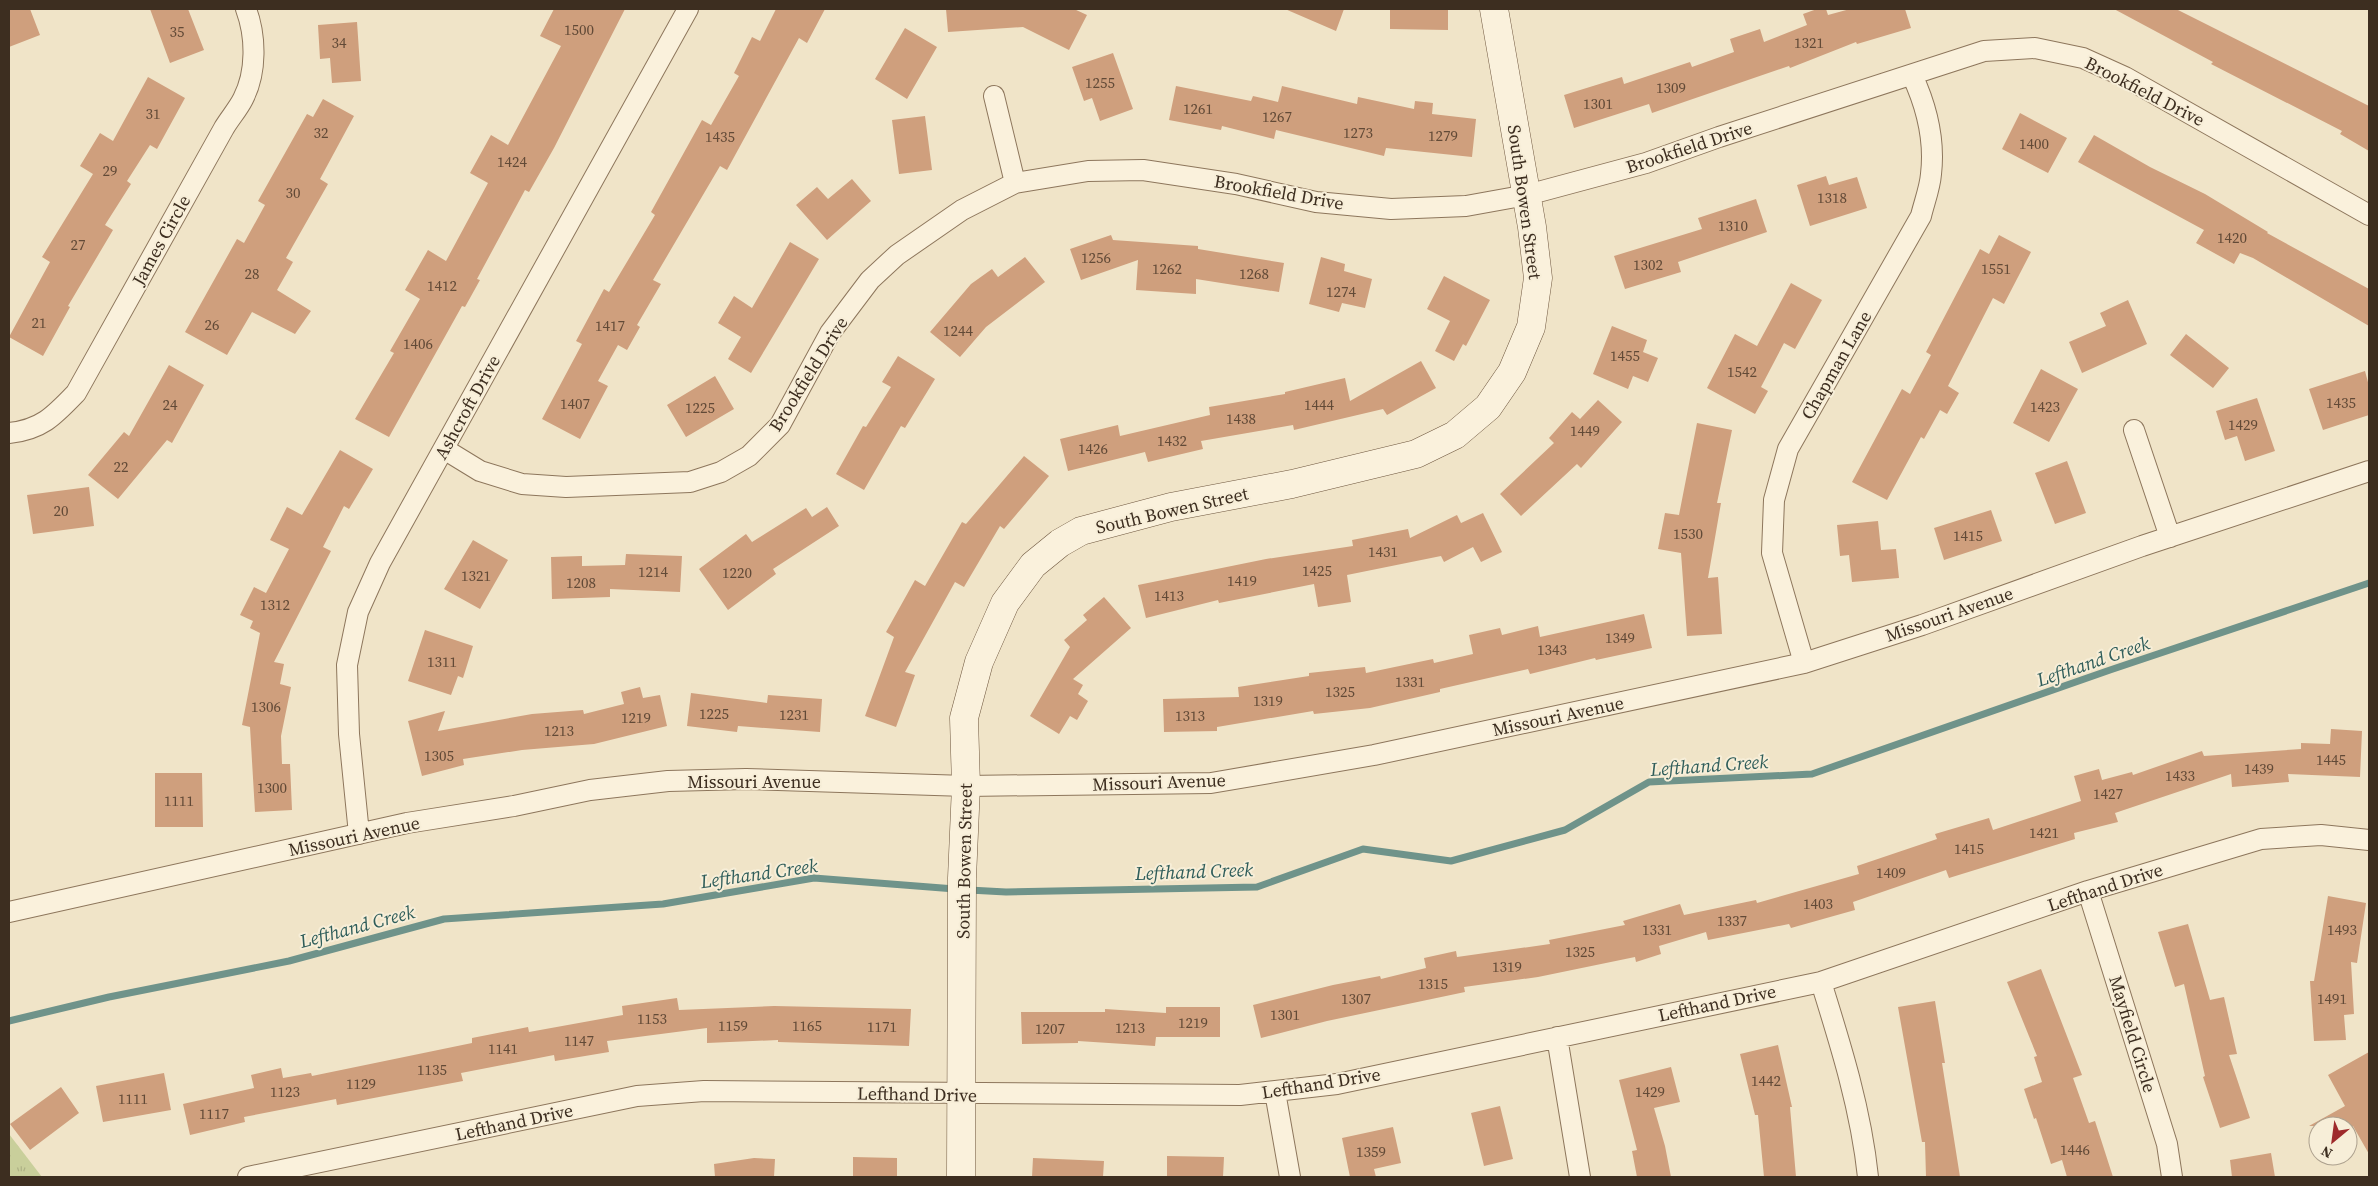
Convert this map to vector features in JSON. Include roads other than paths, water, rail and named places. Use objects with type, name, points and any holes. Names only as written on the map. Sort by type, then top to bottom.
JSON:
[{"type":"street","name":"James Circle","points":[[9,433],[25,431],[54,417],[76,393],[224,128],[244,98],[253,63],[252,27],[246,9]]},
{"type":"street","name":"Ashcroft Drive","points":[[359,834],[349,734],[347,665],[358,612],[380,563],[688,9]]},
{"type":"street","name":"South Bowen Street","points":[[961,1177],[962,878],[966,786],[964,718],[979,662],[1005,603],[1033,566],[1060,543],[1081,531],[1171,507],[1292,484],[1416,454],[1455,435],[1488,407],[1512,372],[1531,327],[1538,278],[1527,195],[1494,9]]},
{"type":"street","name":"Brookfield Drive","points":[[444,449],[480,471],[522,484],[566,487],[690,482],[721,472],[749,456],[780,425],[830,333],[870,280],[897,255],[962,210],[1015,183],[1088,170],[1143,170],[1236,184],[1316,202],[1391,209],[1466,206],[1527,195],[1646,163],[1719,137],[1984,51],[2035,48],[2083,58],[2125,77],[2369,215]]},
{"type":"street","name":"Chapman Lane","points":[[1804,663],[1772,552],[1774,500],[1788,450],[1921,216],[1931,174],[1931,132],[1920,90],[1912,74]]},
{"type":"street","points":[[994,96],[1015,183]]},
{"type":"street","points":[[2134,430],[2170,537]]},
{"type":"street","name":"Missouri Avenue","points":[[9,912],[359,834],[590,790],[668,781],[746,779],[966,786],[1211,783],[1374,755],[1804,663],[1922,624],[2170,537],[2369,471]]},
{"type":"street","name":"Lefthand Drive","points":[[248,1177],[637,1096],[704,1091],[962,1095],[1240,1095],[1337,1084],[1557,1036],[1821,982],[2088,891],[2261,839],[2321,834],[2369,840]]},
{"type":"street","name":"Mayfield Circle","points":[[2088,891],[2167,1144],[2172,1177]]},
{"type":"street","points":[[1821,982],[1843,1053],[1865,1150],[1868,1177]]},
{"type":"street","points":[[1557,1036],[1580,1177]]},
{"type":"street","points":[[1275,1092],[1290,1177]]},
{"type":"waterway","name":"Lefthand Creek","points":[[969,890],[1006,892],[1257,887],[1363,849],[1451,861],[1565,830],[1649,782],[1812,774],[2110,670],[2369,583]]},
{"type":"waterway","name":"Lefthand Creek","points":[[9,1021],[109,997],[289,961],[444,919],[663,904],[814,878],[955,889]]}]
